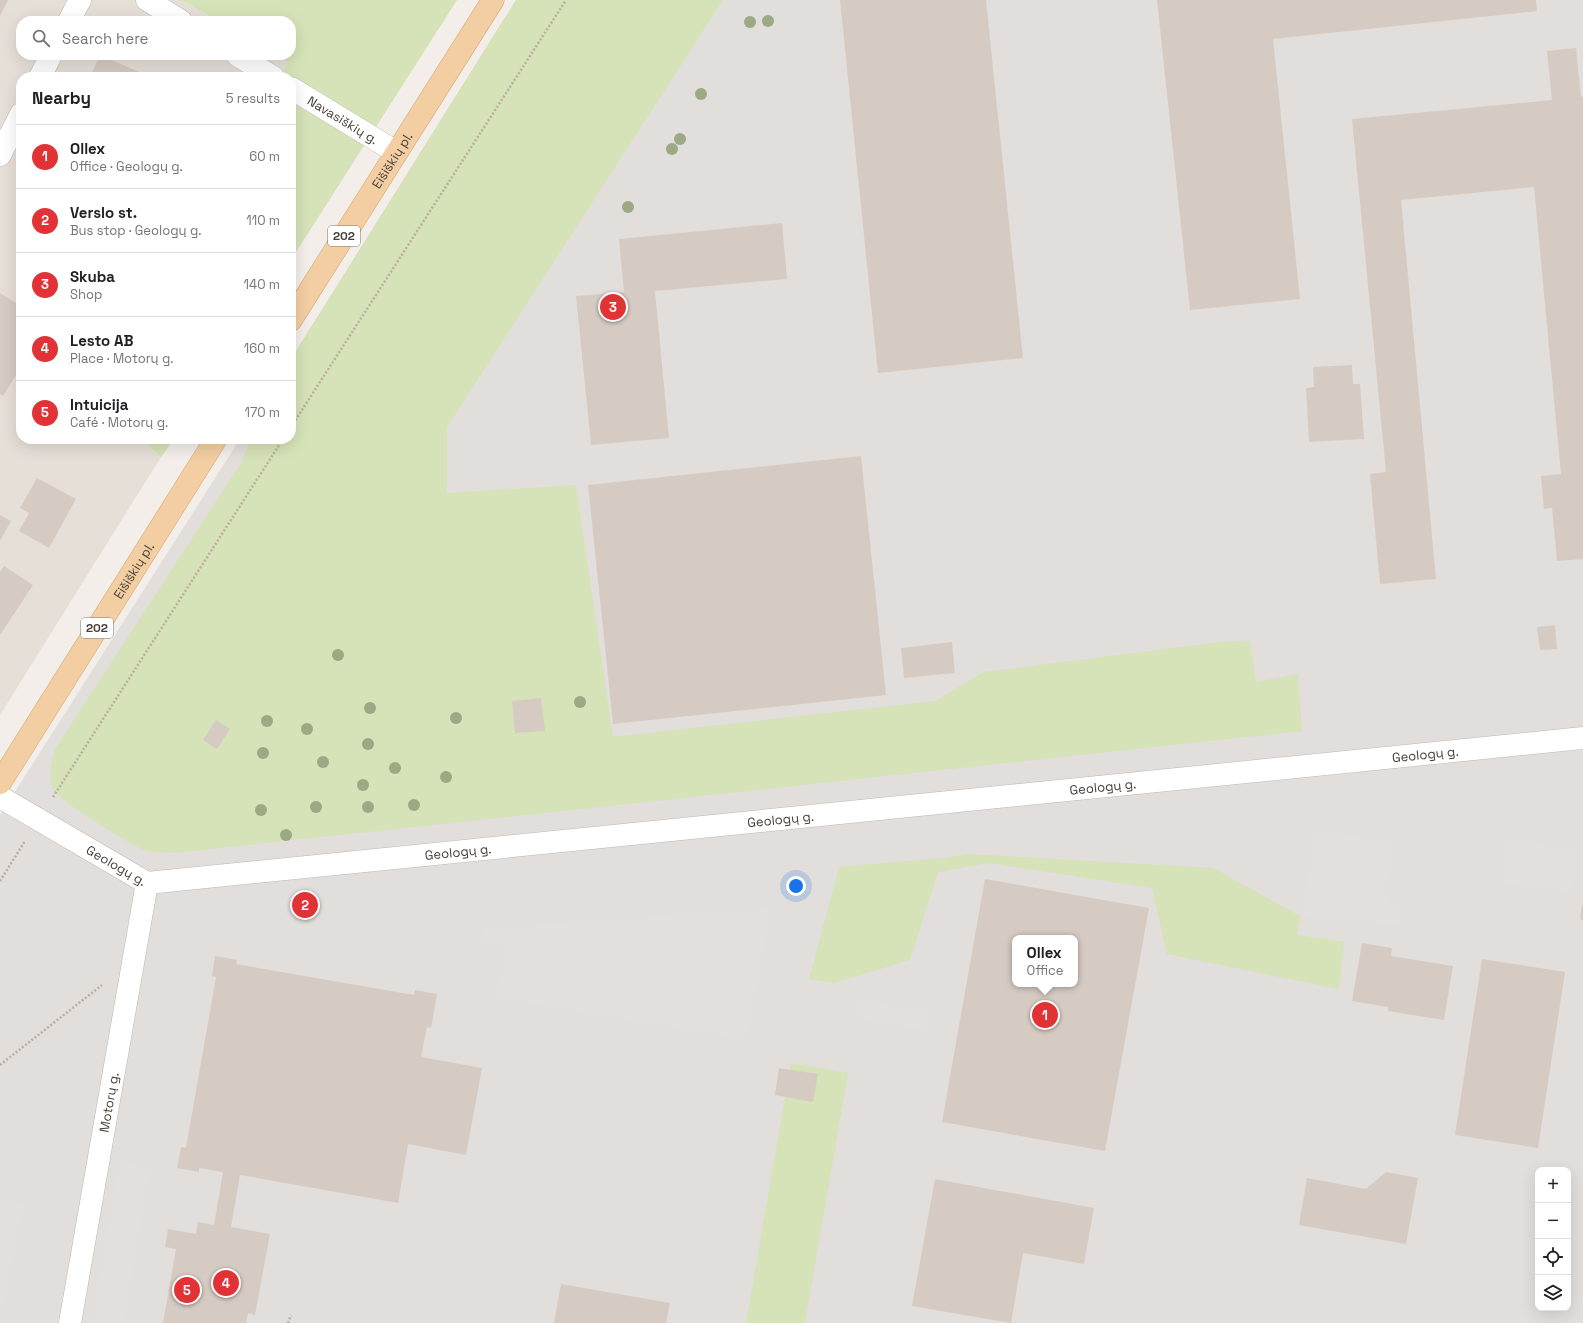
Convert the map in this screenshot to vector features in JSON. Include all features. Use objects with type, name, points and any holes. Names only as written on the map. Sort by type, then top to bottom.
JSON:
[{"type":"main road","name":"Eišiškių pl.","points":[[296,312],[493,0]]},
{"type":"main road","name":"Eišiškių pl.","points":[[0,783],[213,444]]},
{"type":"street","points":[[72,16],[80,0]]},
{"type":"street","points":[[147,0],[173,16]]},
{"type":"street","points":[[42,72],[48,60]]},
{"type":"street","points":[[245,60],[265,72]]},
{"type":"street","name":"Navasiškių g.","points":[[296,91],[396,152]]},
{"type":"street","points":[[0,155],[16,124]]},
{"type":"street","name":"Geologų g.","points":[[0,797],[147,883],[1583,738]]},
{"type":"street","name":"Motorų g.","points":[[70,1323],[147,883]]},
{"type":"path","points":[[296,419],[566,0]]},
{"type":"path","points":[[0,881],[280,444]]},
{"type":"path","points":[[0,1065],[133,961]]},
{"type":"path","points":[[288,1323],[291,1315]]},
{"type":"shaded area","points":[[0,0],[182,0],[209,16],[16,16],[16,60],[285,60],[289,62],[283,72],[16,72],[16,444],[147,444],[161,457],[0,715]]},
{"type":"shaded area","points":[[516,0],[1583,0],[1583,1323],[0,1323],[0,815],[237,444],[296,444],[296,351]]},
{"type":"shaded area","points":[[1311,830],[1394,839],[1387,900],[1402,902],[1399,927],[1302,918]]},
{"type":"shaded area","points":[[1505,837],[1579,848],[1572,894],[1498,884]]},
{"type":"shaded area","points":[[773,906],[747,1042],[495,999],[504,949],[480,945],[483,927]]},
{"type":"shaded area","points":[[856,997],[930,1010],[926,1032],[852,1019]]},
{"type":"shaded area","points":[[118,1159],[152,1165],[125,1323],[90,1323]]},
{"type":"shaded area","points":[[0,1198],[25,1203],[1,1323],[0,1323]]},
{"type":"green space","points":[[182,0],[457,0],[296,252],[296,72],[283,72],[288,62],[285,60],[296,60],[296,16],[209,16]]},
{"type":"green space","points":[[516,0],[723,0],[447,427],[447,493],[576,485],[613,737],[935,701],[984,672],[1221,642],[1250,641],[1256,682],[1298,674],[1302,731],[174,853],[151,852],[144,850],[111,832],[58,796],[52,786],[50,775],[55,749],[243,460],[248,444],[296,444],[296,351]]},
{"type":"green space","points":[[147,444],[170,444],[161,457]]},
{"type":"green space","points":[[968,854],[1213,868],[1300,916],[1297,935],[1344,942],[1339,989],[1167,954],[1152,888],[989,863],[938,872],[910,960],[833,983],[809,979],[839,867],[943,858]]},
{"type":"green space","points":[[791,1063],[848,1073],[805,1323],[746,1323]]},
{"type":"building","points":[[0,0],[8,0],[0,16]]},
{"type":"building","points":[[840,0],[986,0],[1023,358],[878,373]]},
{"type":"building","points":[[1157,0],[1536,0],[1537,11],[1273,39],[1300,299],[1190,310]]},
{"type":"building","points":[[1576,48],[1581,97],[1583,97],[1583,559],[1557,561],[1552,508],[1544,509],[1541,476],[1561,474],[1534,187],[1401,200],[1436,579],[1380,584],[1370,474],[1386,472],[1352,119],[1552,100],[1547,51]]},
{"type":"building","points":[[98,60],[112,60],[139,72],[92,72]]},
{"type":"building","points":[[782,223],[787,279],[655,291],[669,438],[591,445],[576,296],[624,292],[619,239]]},
{"type":"building","points":[[0,293],[16,303],[16,375],[3,396],[0,394]]},
{"type":"building","points":[[1352,365],[1353,384],[1360,384],[1364,439],[1309,442],[1306,388],[1314,387],[1313,367]]},
{"type":"building","points":[[861,456],[886,695],[613,724],[588,485]]},
{"type":"building","points":[[37,478],[76,499],[49,548],[19,531],[29,513],[20,508]]},
{"type":"building","points":[[0,515],[11,521],[0,541]]},
{"type":"building","points":[[4,566],[33,585],[0,635],[0,572]]},
{"type":"building","points":[[1555,625],[1557,649],[1540,650],[1537,627]]},
{"type":"building","points":[[952,642],[955,673],[904,678],[901,648]]},
{"type":"building","points":[[541,698],[545,731],[515,733],[512,701]]},
{"type":"building","points":[[216,720],[230,729],[217,749],[203,740]]},
{"type":"building","points":[[985,879],[1149,908],[1105,1151],[942,1122]]},
{"type":"building","points":[[1583,905],[1583,920],[1580,919]]},
{"type":"building","points":[[1362,943],[1392,948],[1391,956],[1453,966],[1444,1020],[1388,1011],[1388,1007],[1352,1001]]},
{"type":"building","points":[[215,956],[237,960],[236,964],[414,995],[415,990],[437,994],[431,1028],[427,1027],[421,1057],[482,1068],[466,1155],[408,1144],[398,1203],[240,1175],[231,1227],[270,1234],[255,1315],[248,1313],[246,1323],[163,1323],[176,1249],[165,1247],[168,1229],[196,1234],[198,1222],[214,1225],[223,1172],[199,1168],[199,1172],[177,1168],[181,1147],[186,1148],[216,977],[212,976]]},
{"type":"building","points":[[1482,959],[1565,972],[1538,1148],[1455,1135]]},
{"type":"building","points":[[779,1068],[818,1074],[813,1102],[775,1095]]},
{"type":"building","points":[[1386,1172],[1418,1178],[1406,1244],[1299,1225],[1307,1178],[1366,1189]]},
{"type":"building","points":[[935,1179],[1094,1208],[1084,1264],[1023,1253],[1011,1323],[912,1306]]},
{"type":"building","points":[[561,1284],[670,1303],[666,1323],[554,1323]]},
{"type":"place","name":"Skuba","points":[[613,307]]},
{"type":"place","name":"Verslo st.","points":[[305,905]]},
{"type":"place","name":"Ollex","points":[[1045,1015]]},
{"type":"place","name":"Lesto AB","points":[[226,1283]]},
{"type":"place","name":"Intuicija","points":[[187,1290]]}]
